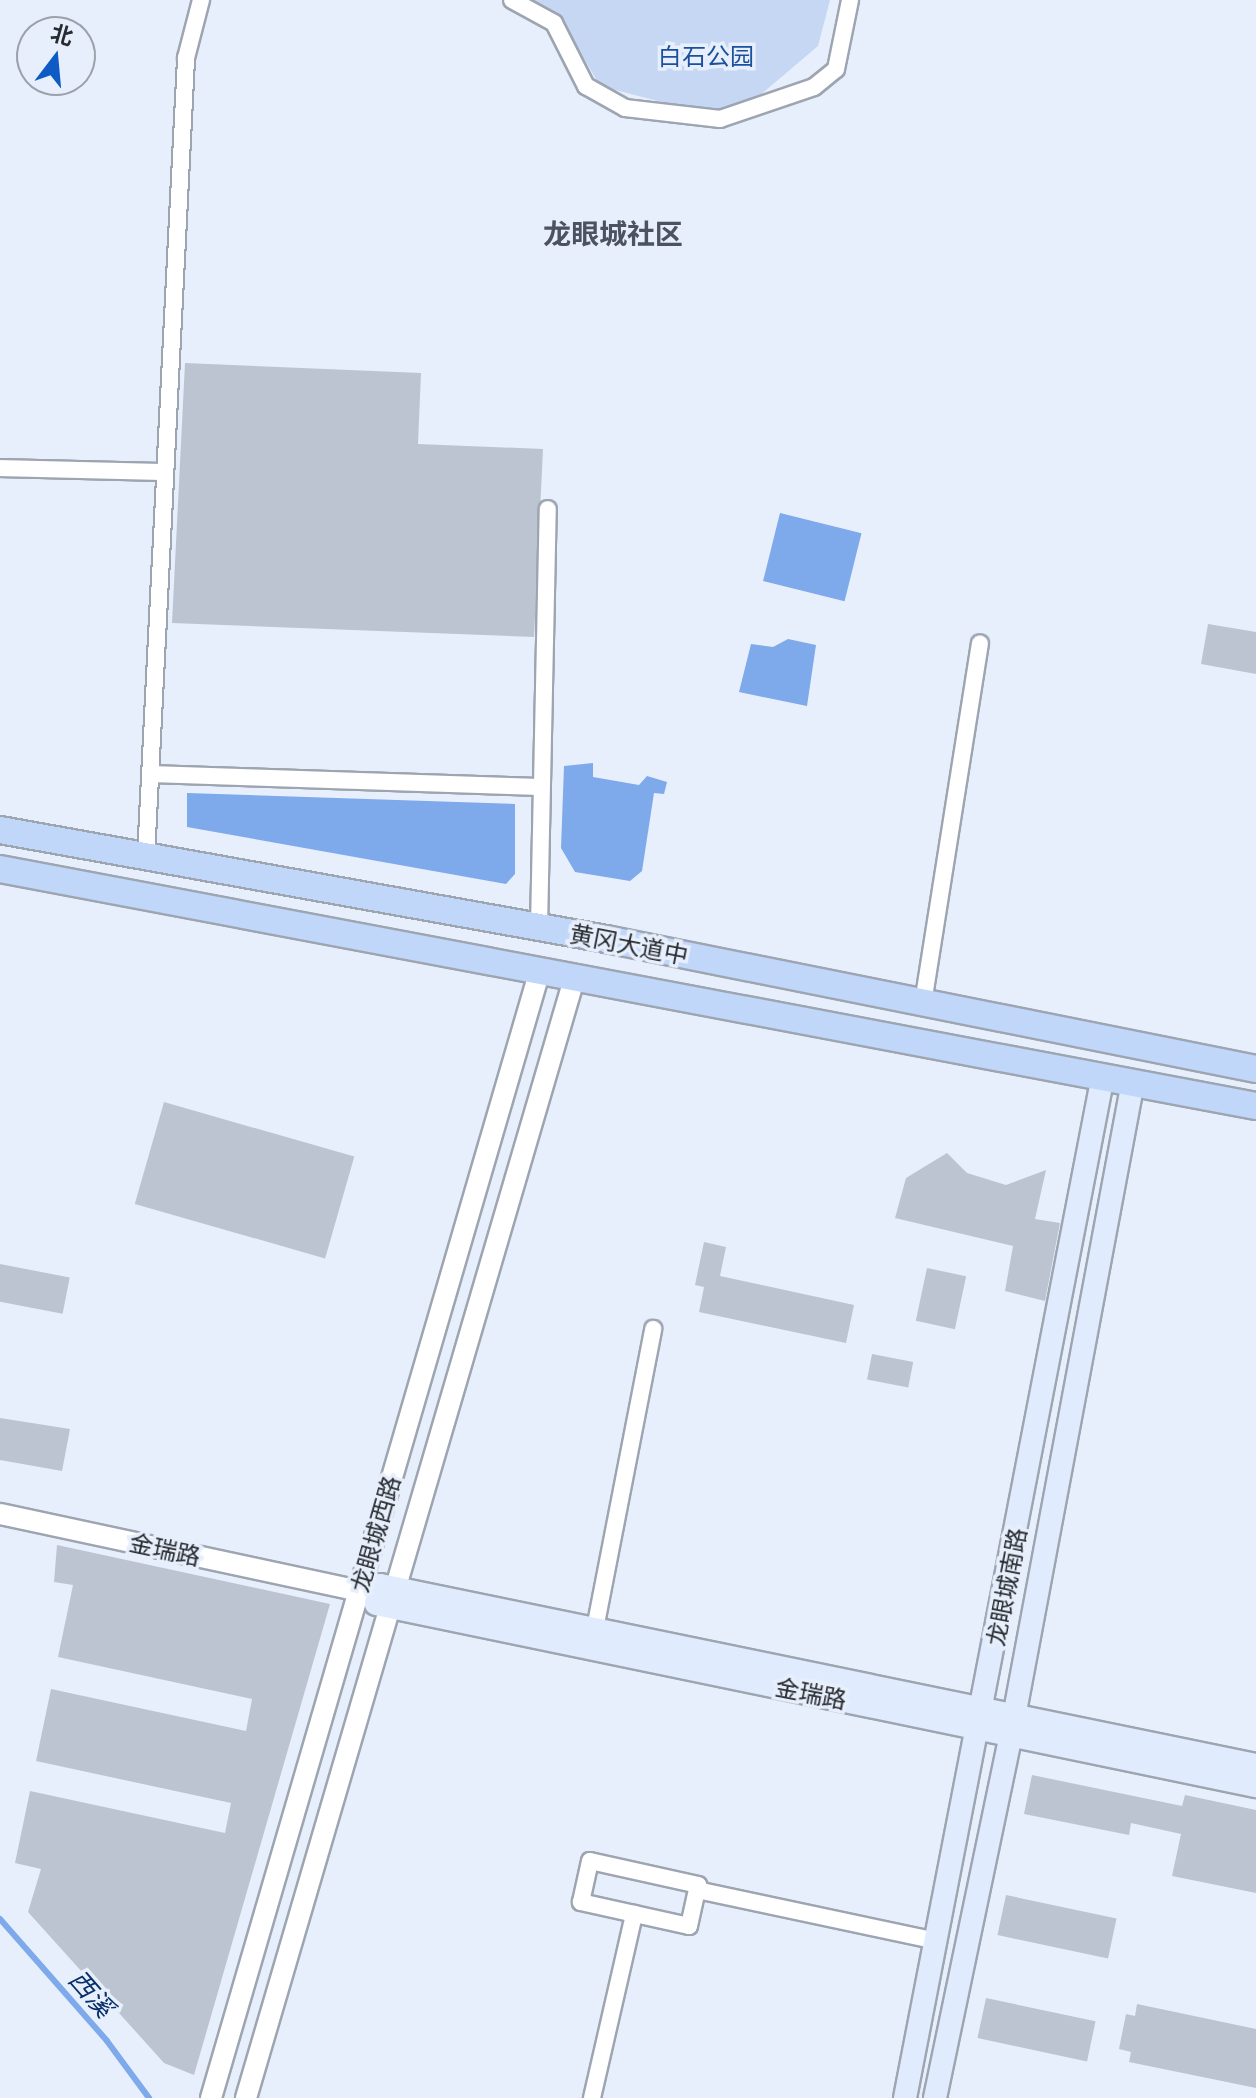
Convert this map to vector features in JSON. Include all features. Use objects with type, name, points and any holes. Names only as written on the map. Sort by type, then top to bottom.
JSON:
[{"type":"main road","name":"黄冈大道中","points":[[0,830],[544,928],[1256,1069]]},
{"type":"main road","points":[[138,895],[146,857]]},
{"type":"main road","name":"黄冈大道中","points":[[0,869],[1256,1106]]},
{"type":"main road","points":[[540,970],[544,928]]},
{"type":"main road","points":[[866,1032],[873,993]]},
{"type":"main road","name":"龙眼城南路","points":[[905,2098],[1103,1076]]},
{"type":"main road","name":"龙眼城南路","points":[[935,2098],[1013,1724],[1133,1082]]},
{"type":"main road","name":"金瑞路","points":[[378,1595],[380,1585],[592,1638],[1013,1724],[1256,1786]]},
{"type":"main road","name":"金瑞路","points":[[1013,1724],[1256,1765]]},
{"type":"street","points":[[146,857],[186,58],[201,0]]},
{"type":"street","points":[[512,0],[554,23],[586,86],[625,108],[720,119],[814,87],[836,69],[850,0]]},
{"type":"street","points":[[0,468],[164,472]]},
{"type":"street","points":[[544,928],[539,787],[548,509]]},
{"type":"street","points":[[923,1003],[980,643]]},
{"type":"street","points":[[151,774],[539,787]]},
{"type":"street","name":"龙眼城西路","points":[[211,2098],[540,970]]},
{"type":"street","name":"龙眼城西路","points":[[246,2098],[575,976]]},
{"type":"street","points":[[592,1638],[653,1329]]},
{"type":"street","name":"金瑞路","points":[[0,1514],[378,1595]]},
{"type":"street","points":[[590,1861],[698,1885],[689,1926],[634,1914],[581,1902],[590,1861]]},
{"type":"street","points":[[697,1890],[936,1941]]},
{"type":"street","points":[[592,2098],[634,1914]]},
{"type":"green space","name":"白石公园","points":[[521,0],[830,0],[818,46],[752,102],[708,114],[600,86],[560,17]]},
{"type":"water","points":[[780,513],[862,533],[845,601],[763,581]]},
{"type":"water","points":[[788,639],[816,645],[807,706],[739,692],[751,644],[773,647]]},
{"type":"water","points":[[593,763],[593,777],[639,785],[647,776],[667,782],[664,794],[654,793],[642,871],[630,881],[575,872],[561,848],[564,766]]},
{"type":"water","points":[[187,793],[515,804],[515,874],[506,884],[187,827]]},
{"type":"building","points":[[185,363],[421,373],[418,444],[543,449],[534,637],[172,623]]},
{"type":"building","points":[[1208,624],[1256,632],[1256,674],[1201,664]]},
{"type":"building","points":[[164,1102],[354,1157],[325,1258],[135,1204]]},
{"type":"building","points":[[947,1153],[967,1173],[1006,1185],[1046,1170],[1035,1219],[1060,1223],[1045,1301],[1005,1291],[1013,1246],[895,1218],[906,1178]]},
{"type":"building","points":[[704,1242],[726,1247],[720,1276],[854,1305],[846,1343],[699,1312],[704,1287],[695,1285]]},
{"type":"building","points":[[0,1264],[70,1278],[63,1314],[0,1302]]},
{"type":"building","points":[[927,1268],[966,1276],[955,1329],[916,1321]]},
{"type":"building","points":[[872,1354],[913,1362],[908,1388],[867,1380]]},
{"type":"building","points":[[0,1418],[70,1429],[62,1471],[0,1460]]},
{"type":"building","points":[[57,1545],[330,1604],[194,2075],[164,2063],[28,1912],[41,1869],[15,1863],[30,1791],[225,1833],[231,1803],[36,1761],[51,1689],[246,1731],[252,1699],[58,1657],[73,1585],[54,1582]]},
{"type":"building","points":[[1032,1775],[1182,1806],[1185,1795],[1256,1810],[1256,1893],[1172,1876],[1181,1834],[1131,1823],[1129,1835],[1024,1814]]},
{"type":"building","points":[[1006,1895],[1117,1918],[1108,1959],[997,1935]]},
{"type":"building","points":[[986,1998],[1096,2021],[1087,2061],[977,2038]]},
{"type":"building","points":[[1137,2004],[1256,2029],[1256,2088],[1129,2062],[1131,2052],[1119,2049],[1126,2014],[1135,2016]]},
{"type":"waterway","name":"西溪","points":[[0,1919],[107,2041],[149,2098]]},
{"type":"district","name":"龙眼城社区","points":[[613,233]]}]
